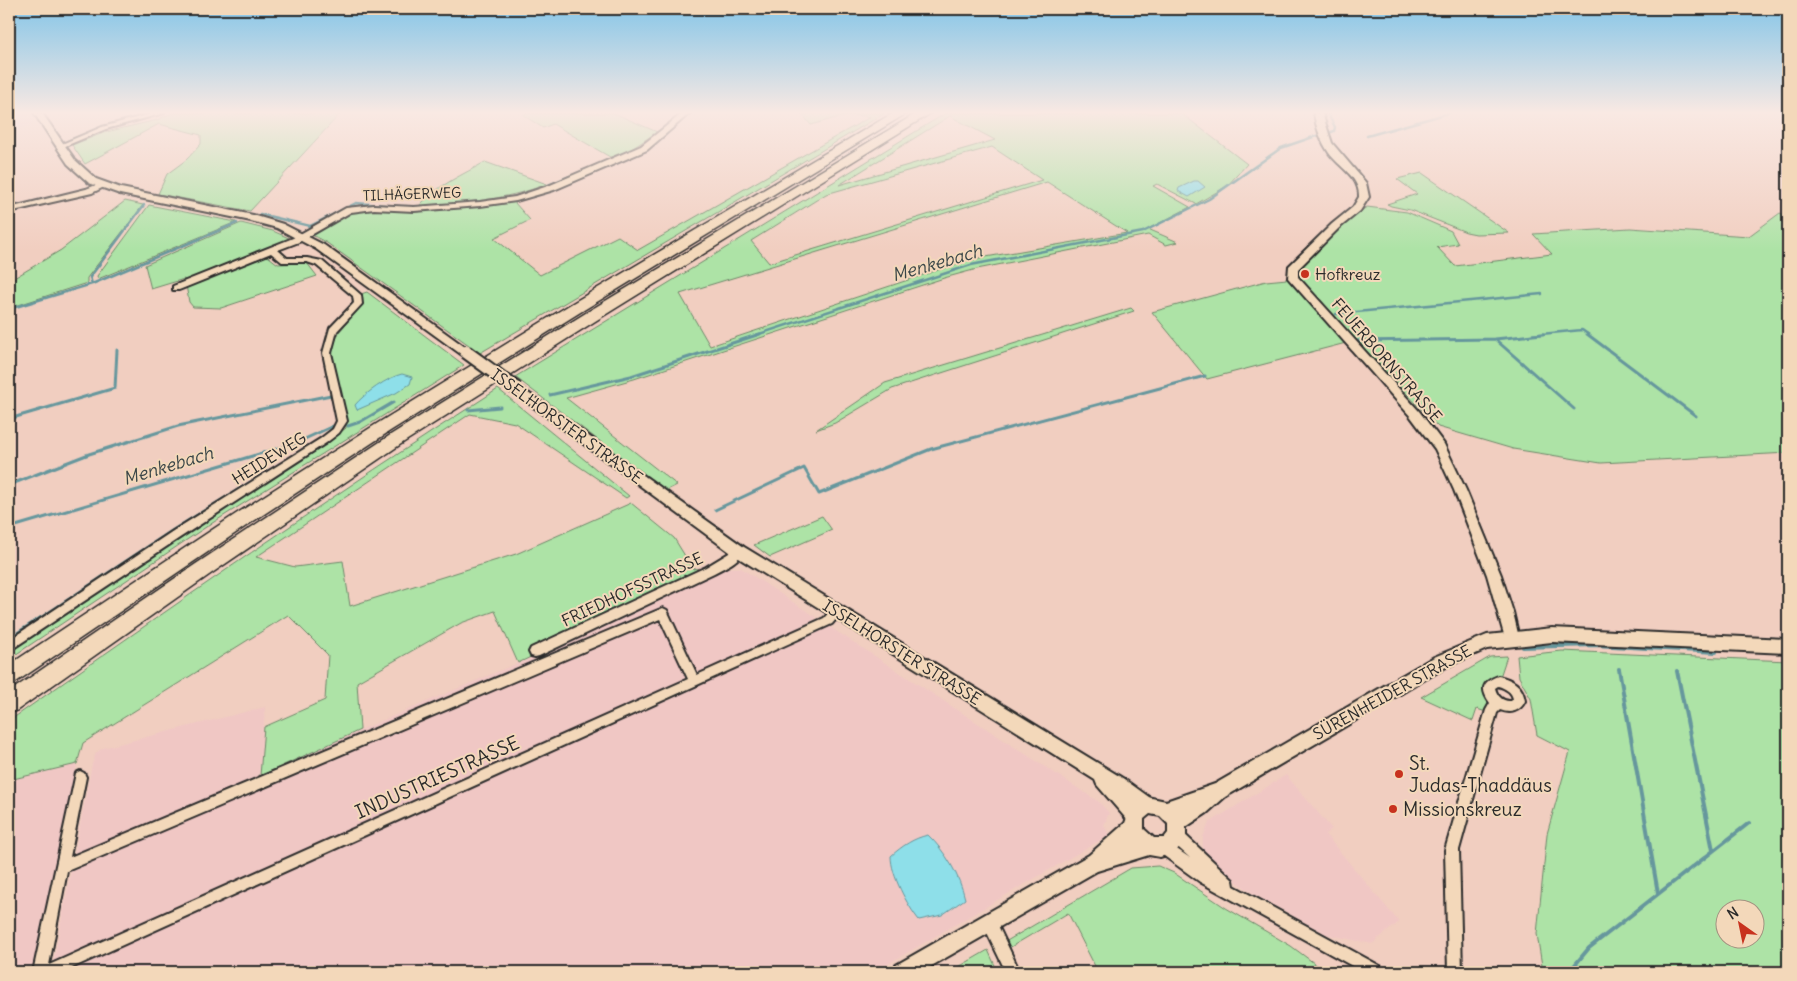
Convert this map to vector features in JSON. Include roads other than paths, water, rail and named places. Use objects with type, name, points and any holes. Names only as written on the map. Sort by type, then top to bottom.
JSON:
[{"type":"highway","points":[[9,676],[214,538],[383,428],[541,329],[825,159]]},
{"type":"highway","points":[[9,704],[234,548],[406,433],[850,159]]},
{"type":"main road","name":"SÜRENHEIDER STRASSE","points":[[903,972],[1092,863],[1167,833],[1219,791],[1440,662],[1465,650],[1487,642],[1512,638],[1569,636],[1788,646]]},
{"type":"main road","points":[[1157,805],[1167,833],[1138,837],[1139,816],[1157,805]]},
{"type":"main road","name":"SÜRENHEIDER STRASSE","points":[[1092,863],[1139,816]]},
{"type":"street","name":"ISSELHORSTER STRASSE","points":[[71,159],[86,177],[101,185],[253,218],[280,226],[302,236],[466,352],[739,551],[1094,771],[1139,816]]},
{"type":"street","name":"TILHÄGERWEG","points":[[302,236],[340,214],[360,208],[414,210],[506,201],[551,188],[619,159]]},
{"type":"street","name":"FEUERBORNSTRASSE","points":[[1340,159],[1363,186],[1364,196],[1359,207],[1344,218],[1292,268],[1293,278],[1415,414],[1440,447],[1457,483],[1494,575],[1512,638]]},
{"type":"street","points":[[9,210],[88,191],[101,185]]},
{"type":"street","points":[[176,288],[273,250],[302,236]]},
{"type":"street","name":"HEIDEWEG","points":[[9,646],[177,534],[324,441],[336,431],[342,421],[327,353],[334,330],[358,304],[357,295],[319,263],[308,260],[285,260],[273,250]]},
{"type":"street","name":"FRIEDHOFSSTRASSE","points":[[536,652],[710,570],[733,558],[739,551]]},
{"type":"street","name":"INDUSTRIESTRASSE","points":[[48,972],[695,682],[828,621],[837,611]]},
{"type":"street","points":[[62,867],[663,613],[695,682]]},
{"type":"street","points":[[1456,972],[1452,850],[1492,710],[1498,703]]},
{"type":"street","points":[[40,972],[80,777]]},
{"type":"street","points":[[1167,833],[1204,877],[1377,972]]},
{"type":"street","points":[[990,922],[1013,972]]},
{"type":"water","points":[[1198,181],[1205,187],[1189,197],[1178,191],[1179,188]]},
{"type":"water","points":[[402,374],[412,377],[410,384],[396,393],[357,410],[355,405],[370,391],[383,382]]},
{"type":"water","points":[[928,835],[951,864],[960,882],[965,899],[942,915],[919,920],[900,890],[891,856],[908,843]]},
{"type":"waterway","name":"Menkebach","points":[[756,335],[971,265],[1143,232],[1209,199],[1266,159]]},
{"type":"waterway","points":[[581,172],[597,165]]},
{"type":"waterway","points":[[534,191],[570,176]]},
{"type":"waterway","points":[[503,199],[526,194]]},
{"type":"waterway","points":[[475,202],[489,201]]},
{"type":"waterway","points":[[260,214],[310,226],[356,203],[409,207]]},
{"type":"waterway","points":[[92,284],[90,277],[144,205]]},
{"type":"waterway","points":[[92,284],[237,223]]},
{"type":"waterway","points":[[9,309],[92,284]]},
{"type":"waterway","points":[[1336,314],[1542,294]]},
{"type":"waterway","points":[[1531,335],[1582,330],[1589,335]]},
{"type":"waterway","name":"Menkebach","points":[[550,395],[631,376],[760,334]]},
{"type":"waterway","points":[[1355,341],[1495,339],[1543,334]]},
{"type":"waterway","points":[[1587,334],[1696,416]]},
{"type":"waterway","points":[[1496,340],[1574,409]]},
{"type":"waterway","points":[[9,419],[115,388],[117,350]]},
{"type":"waterway","points":[[715,510],[804,468],[819,494],[931,449],[1205,376]]},
{"type":"waterway","points":[[9,485],[89,454],[178,426],[331,395]]},
{"type":"waterway","name":"Menkebach","points":[[348,426],[360,422],[394,402]]},
{"type":"waterway","name":"Menkebach","points":[[468,410],[500,407]]},
{"type":"waterway","name":"Menkebach","points":[[9,528],[296,443],[333,426]]},
{"type":"waterway","points":[[39,619],[173,530],[270,470]]},
{"type":"waterway","points":[[9,639],[41,618]]},
{"type":"waterway","points":[[1523,647],[1595,645],[1716,652]]},
{"type":"waterway","points":[[1619,669],[1658,893]]},
{"type":"waterway","points":[[1677,671],[1713,850]]},
{"type":"waterway","points":[[1569,972],[1589,948],[1749,823]]},
{"type":"place","name":"Hofkreuz","points":[[1305,274]]},
{"type":"place","name":"St. Judas-Thaddäus","points":[[1399,774]]},
{"type":"place","name":"Missionskreuz","points":[[1393,809]]}]
